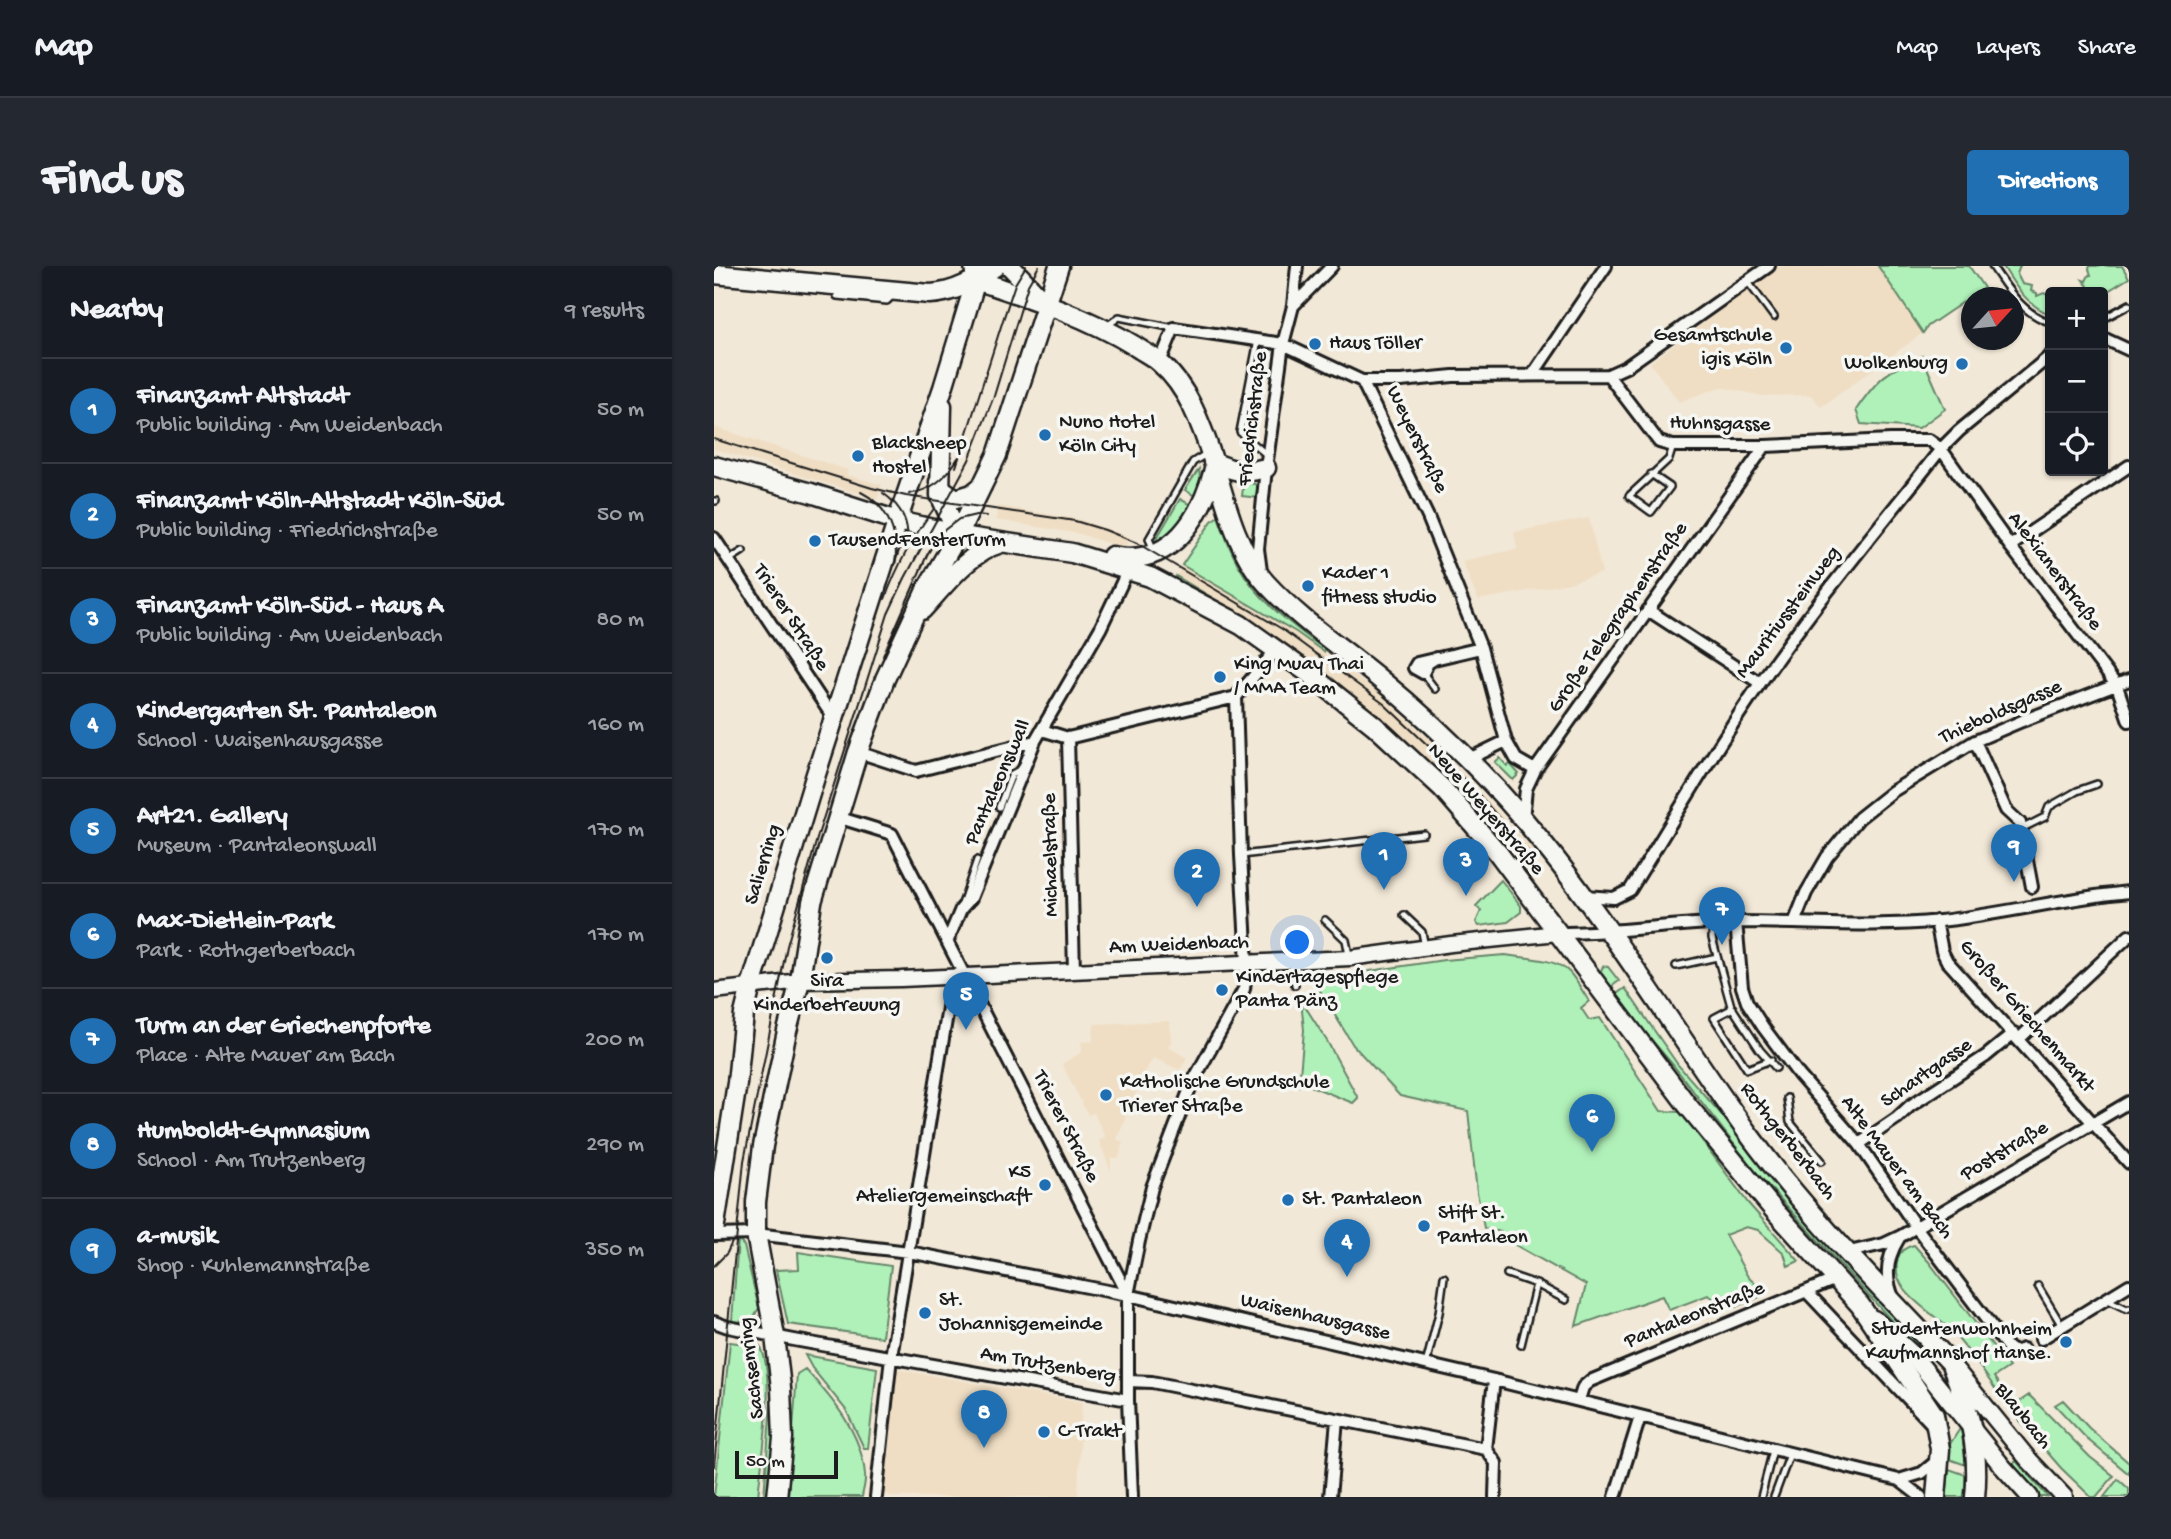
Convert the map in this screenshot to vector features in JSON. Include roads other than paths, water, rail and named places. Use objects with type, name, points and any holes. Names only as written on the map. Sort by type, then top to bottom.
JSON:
[{"type":"main road","points":[[714,274],[834,290],[943,293],[975,273],[996,266]]},
{"type":"main road","points":[[1010,266],[1047,305]]},
{"type":"main road","points":[[756,1234],[756,1202],[763,1146],[800,981],[812,902],[837,817],[885,679],[908,626],[997,456],[1059,266]]},
{"type":"main road","points":[[975,273],[1103,329],[1160,362]]},
{"type":"main road","points":[[958,535],[944,508],[939,482],[943,388],[975,273]]},
{"type":"main road","name":"Neue Weyerstraße","points":[[1160,362],[1186,394],[1201,425],[1247,555],[1261,579],[1281,600],[1374,674],[1469,759],[1523,819],[1608,933]]},
{"type":"main road","name":"Salierring","points":[[714,1233],[737,1083],[744,1014],[751,986],[834,719],[943,388]]},
{"type":"main road","points":[[1072,553],[1099,553],[1127,559],[1156,552],[1176,540],[1195,517],[1210,486],[1213,460],[1234,471],[1246,473],[1267,462]]},
{"type":"main road","name":"Neue Weyerstraße","points":[[714,466],[898,521],[958,535],[1072,553],[1166,584],[1212,609],[1276,650],[1375,726],[1442,789],[1498,853],[1558,933]]},
{"type":"main road","points":[[939,482],[943,490],[956,499],[972,494],[982,486]]},
{"type":"main road","points":[[908,626],[971,560],[990,546],[1002,543]]},
{"type":"main road","points":[[1558,933],[1688,1106],[1860,1306],[1911,1353],[2030,1497]]},
{"type":"main road","name":"Rothgerberbach","points":[[1608,933],[1750,1136],[1809,1208],[1950,1362]]},
{"type":"main road","name":"Sachsenring","points":[[756,1234],[775,1336],[781,1388],[783,1438],[777,1497]]},
{"type":"main road","points":[[1860,1306],[1926,1401],[1938,1430],[1936,1497]]},
{"type":"main road","points":[[1950,1362],[1969,1411],[1973,1430],[1977,1471],[1975,1497]]},
{"type":"main road","name":"Blaubach","points":[[1950,1362],[2020,1450],[2064,1497]]},
{"type":"street","points":[[962,266],[975,273]]},
{"type":"street","name":"Friedrichstraße","points":[[1261,579],[1258,549],[1267,462],[1297,266]]},
{"type":"street","points":[[1293,306],[1332,266]]},
{"type":"street","points":[[1533,374],[1606,266]]},
{"type":"street","points":[[1362,381],[1533,374],[1608,375],[1626,367],[1769,266]]},
{"type":"street","points":[[1160,362],[1174,328]]},
{"type":"street","name":"Weyerstraße","points":[[1174,328],[1283,344],[1362,381],[1428,517],[1481,648],[1506,741],[1516,759],[1535,770]]},
{"type":"street","points":[[2108,340],[2129,350]]},
{"type":"street","name":"Mauritiussteinweg","points":[[1583,896],[1614,898],[1630,890],[1722,739],[1837,580],[1959,430],[2045,360]]},
{"type":"street","name":"Huhnsgasse","points":[[1608,375],[1659,443],[1673,446],[1765,446],[1929,440],[1941,450]]},
{"type":"street","name":"Große Telegraphenstraße","points":[[1523,819],[1526,789],[1535,770],[1765,446]]},
{"type":"street","name":"Alexianerstraße","points":[[1941,450],[2117,686],[2129,722]]},
{"type":"street","points":[[2010,545],[2129,466]]},
{"type":"street","name":"Trierer Straße","points":[[714,538],[834,719]]},
{"type":"street","name":"Pantaleonswall","points":[[948,940],[961,909],[971,898],[1035,741],[1100,629],[1128,570]]},
{"type":"street","points":[[1648,610],[1760,683]]},
{"type":"street","points":[[1415,670],[1417,663],[1481,648]]},
{"type":"street","points":[[1042,730],[1068,738],[1236,697],[1276,650]]},
{"type":"street","name":"Thieboldsgasse","points":[[1794,923],[1806,893],[1827,857],[1859,818],[1893,791],[1975,741],[2129,680]]},
{"type":"street","points":[[1132,1497],[1128,1295],[1152,1187],[1192,1083],[1244,989],[1247,964],[1236,697]]},
{"type":"street","name":"Michaelstraße","points":[[1068,738],[1074,971]]},
{"type":"street","points":[[858,752],[916,771],[1035,741]]},
{"type":"street","points":[[1469,759],[1506,741]]},
{"type":"street","points":[[1975,741],[2006,810],[2020,823],[2032,887]]},
{"type":"street","points":[[837,817],[891,834],[948,940],[960,977],[891,1357],[876,1497]]},
{"type":"street","points":[[1558,933],[1608,933],[1736,922],[1853,925],[1936,921],[2128,891]]},
{"type":"street","name":"Großer Griechenmarkt","points":[[1936,921],[1942,951],[1947,961],[2129,1163]]},
{"type":"street","name":"Alte Mauer am Bach","points":[[1736,922],[1742,987],[1747,1002],[1799,1075],[1860,1144],[1916,1227],[2008,1348],[2019,1351]]},
{"type":"street","name":"Am Weidenbach","points":[[714,992],[800,981],[960,977],[1350,958],[1558,933]]},
{"type":"street","name":"Schartgasse","points":[[1860,1144],[1898,1118],[1910,1106],[2017,1036],[2129,936]]},
{"type":"street","name":"Trierer Straße","points":[[960,977],[1128,1295]]},
{"type":"street","name":"Poststraße","points":[[1849,1252],[1884,1244],[1901,1236],[2129,1102]]},
{"type":"street","name":"Waisenhausgasse","points":[[714,1233],[756,1234],[909,1252],[1128,1295],[1494,1380],[1513,1380],[1640,1417],[1899,1480],[1922,1497]]},
{"type":"street","points":[[1899,1308],[1891,1293],[1888,1269],[1893,1248],[1901,1236]]},
{"type":"street","name":"Pantaleonstraße","points":[[1579,1400],[1583,1387],[1590,1381],[1836,1279]]},
{"type":"street","points":[[2040,1339],[2129,1285]]},
{"type":"street","points":[[1807,1292],[1938,1430]]},
{"type":"street","name":"Am Trutzenberg","points":[[714,1322],[775,1336],[1128,1400]]},
{"type":"street","points":[[1494,1380],[1486,1449],[1496,1464],[1495,1497]]},
{"type":"street","name":"Am Trutzenberg","points":[[1128,1381],[1152,1382],[1486,1449]]},
{"type":"street","points":[[1615,1497],[1640,1417]]},
{"type":"street","points":[[1330,1497],[1337,1420]]},
{"type":"street","points":[[1899,1480],[1922,1473],[1939,1460]]},
{"type":"lane","points":[[1992,266],[2023,306],[2032,315],[2045,320]]},
{"type":"lane","points":[[1748,282],[1774,317]]},
{"type":"lane","points":[[834,290],[836,304]]},
{"type":"lane","points":[[2108,316],[2129,304]]},
{"type":"lane","points":[[1103,329],[1119,317],[1174,328]]},
{"type":"lane","points":[[1258,340],[1240,432],[1267,462]]},
{"type":"lane","points":[[1651,474],[1670,487],[1651,512],[1629,496],[1651,474],[1670,459],[1673,446]]},
{"type":"lane","points":[[1156,552],[1149,539],[1193,462],[1213,460]]},
{"type":"lane","points":[[729,560],[743,551]]},
{"type":"lane","points":[[1415,670],[1435,689]]},
{"type":"lane","points":[[999,807],[1012,774],[1024,767]]},
{"type":"lane","points":[[2021,829],[2045,817],[2049,807],[2077,791],[2097,784]]},
{"type":"lane","points":[[1241,855],[1424,834]]},
{"type":"lane","points":[[961,909],[977,860]]},
{"type":"lane","points":[[1404,915],[1422,932],[1425,947]]},
{"type":"lane","points":[[1325,920],[1346,940],[1350,958]]},
{"type":"lane","points":[[1713,924],[1712,938],[1733,1008],[1776,1068]]},
{"type":"lane","points":[[1676,966],[1717,957]]},
{"type":"lane","points":[[1293,961],[1295,985]]},
{"type":"lane","points":[[1733,1008],[1714,1018],[1747,1069],[1771,1060]]},
{"type":"lane","points":[[1787,1098],[1790,1122],[1822,1161]]},
{"type":"lane","points":[[1507,1274],[1536,1284],[1566,1300]]},
{"type":"lane","points":[[1426,1364],[1439,1313],[1444,1277]]},
{"type":"lane","points":[[1521,1345],[1536,1284]]},
{"type":"lane","points":[[2038,1286],[2062,1326]]},
{"type":"lane","points":[[2106,1299],[2129,1308]]},
{"type":"lane","points":[[1761,1497],[1773,1450]]},
{"type":"lane","points":[[1774,1497],[1790,1454]]},
{"type":"tunnel","points":[[2023,1349],[2041,1339]]},
{"type":"tram line","points":[[956,467],[1015,284],[1026,266]]},
{"type":"tram line","points":[[714,1466],[744,1161],[787,946],[818,835],[888,614],[969,460],[994,396],[1028,285],[1039,266]]},
{"type":"tram line","points":[[1996,266],[2026,304],[2045,317]]},
{"type":"tram line","points":[[2108,311],[2129,300]]},
{"type":"tram line","points":[[714,439],[872,488],[906,496],[1075,521],[1137,543],[1282,629],[1384,704],[1473,788],[1530,854]]},
{"type":"tram line","points":[[909,494],[925,490],[938,482],[958,458]]},
{"type":"tram line","points":[[861,492],[879,505],[890,523],[895,543],[895,565]]},
{"type":"tram line","points":[[883,493],[903,516],[907,530],[907,547]]},
{"type":"tram line","points":[[885,599],[906,553],[933,510]]},
{"type":"tram line","points":[[883,656],[927,555],[939,534],[959,519],[986,516]]},
{"type":"tram line","points":[[714,1266],[727,1253],[732,1242]]},
{"type":"place","name":"Haus Töller","points":[[1315,344]]},
{"type":"place","name":"Gesamtschule igis Köln","points":[[1786,348]]},
{"type":"place","name":"Wolkenburg","points":[[1962,364]]},
{"type":"place","name":"Nuno Hotel Köln City","points":[[1045,435]]},
{"type":"place","name":"Blacksheep Hostel","points":[[858,456]]},
{"type":"place","name":"TausendFensterTurm","points":[[815,541]]},
{"type":"place","name":"Kader 1 fitness studio","points":[[1308,586]]},
{"type":"place","name":"King Muay Thai / MMA Team","points":[[1220,677]]},
{"type":"place","name":"a-musik","points":[[2014,882]]},
{"type":"place","name":"Finanzamt Altstadt","points":[[1384,890]]},
{"type":"place","name":"Finanzamt Köln-Süd - Haus A","points":[[1466,896]]},
{"type":"place","name":"Finanzamt Köln-Altstadt Köln-Süd","points":[[1197,907]]},
{"type":"place","name":"Turm an der Griechenpforte","points":[[1722,945]]},
{"type":"place","name":"Sira Kinderbetreuung","points":[[827,958]]},
{"type":"place","name":"Kindertagespflege Panta Pänz","points":[[1222,990]]},
{"type":"place","name":"Art21. Gallery","points":[[966,1030]]},
{"type":"place","name":"Katholische Grundschule Trierer Straße","points":[[1106,1095]]},
{"type":"place","name":"Max-Dietlein-Park","points":[[1592,1152]]},
{"type":"place","name":"K5 Ateliergemeinschaft","points":[[1045,1185]]},
{"type":"place","name":"St. Pantaleon","points":[[1288,1200]]},
{"type":"place","name":"Stift St. Pantaleon","points":[[1424,1226]]},
{"type":"place","name":"Kindergarten St. Pantaleon","points":[[1347,1277]]},
{"type":"place","name":"St. Johannisgemeinde","points":[[925,1313]]},
{"type":"place","name":"Studentenwohnheim Kaufmannshof Hanse.","points":[[2066,1342]]},
{"type":"place","name":"C-Trakt","points":[[1044,1432]]},
{"type":"place","name":"Humboldt-Gymnasium","points":[[984,1448]]}]
